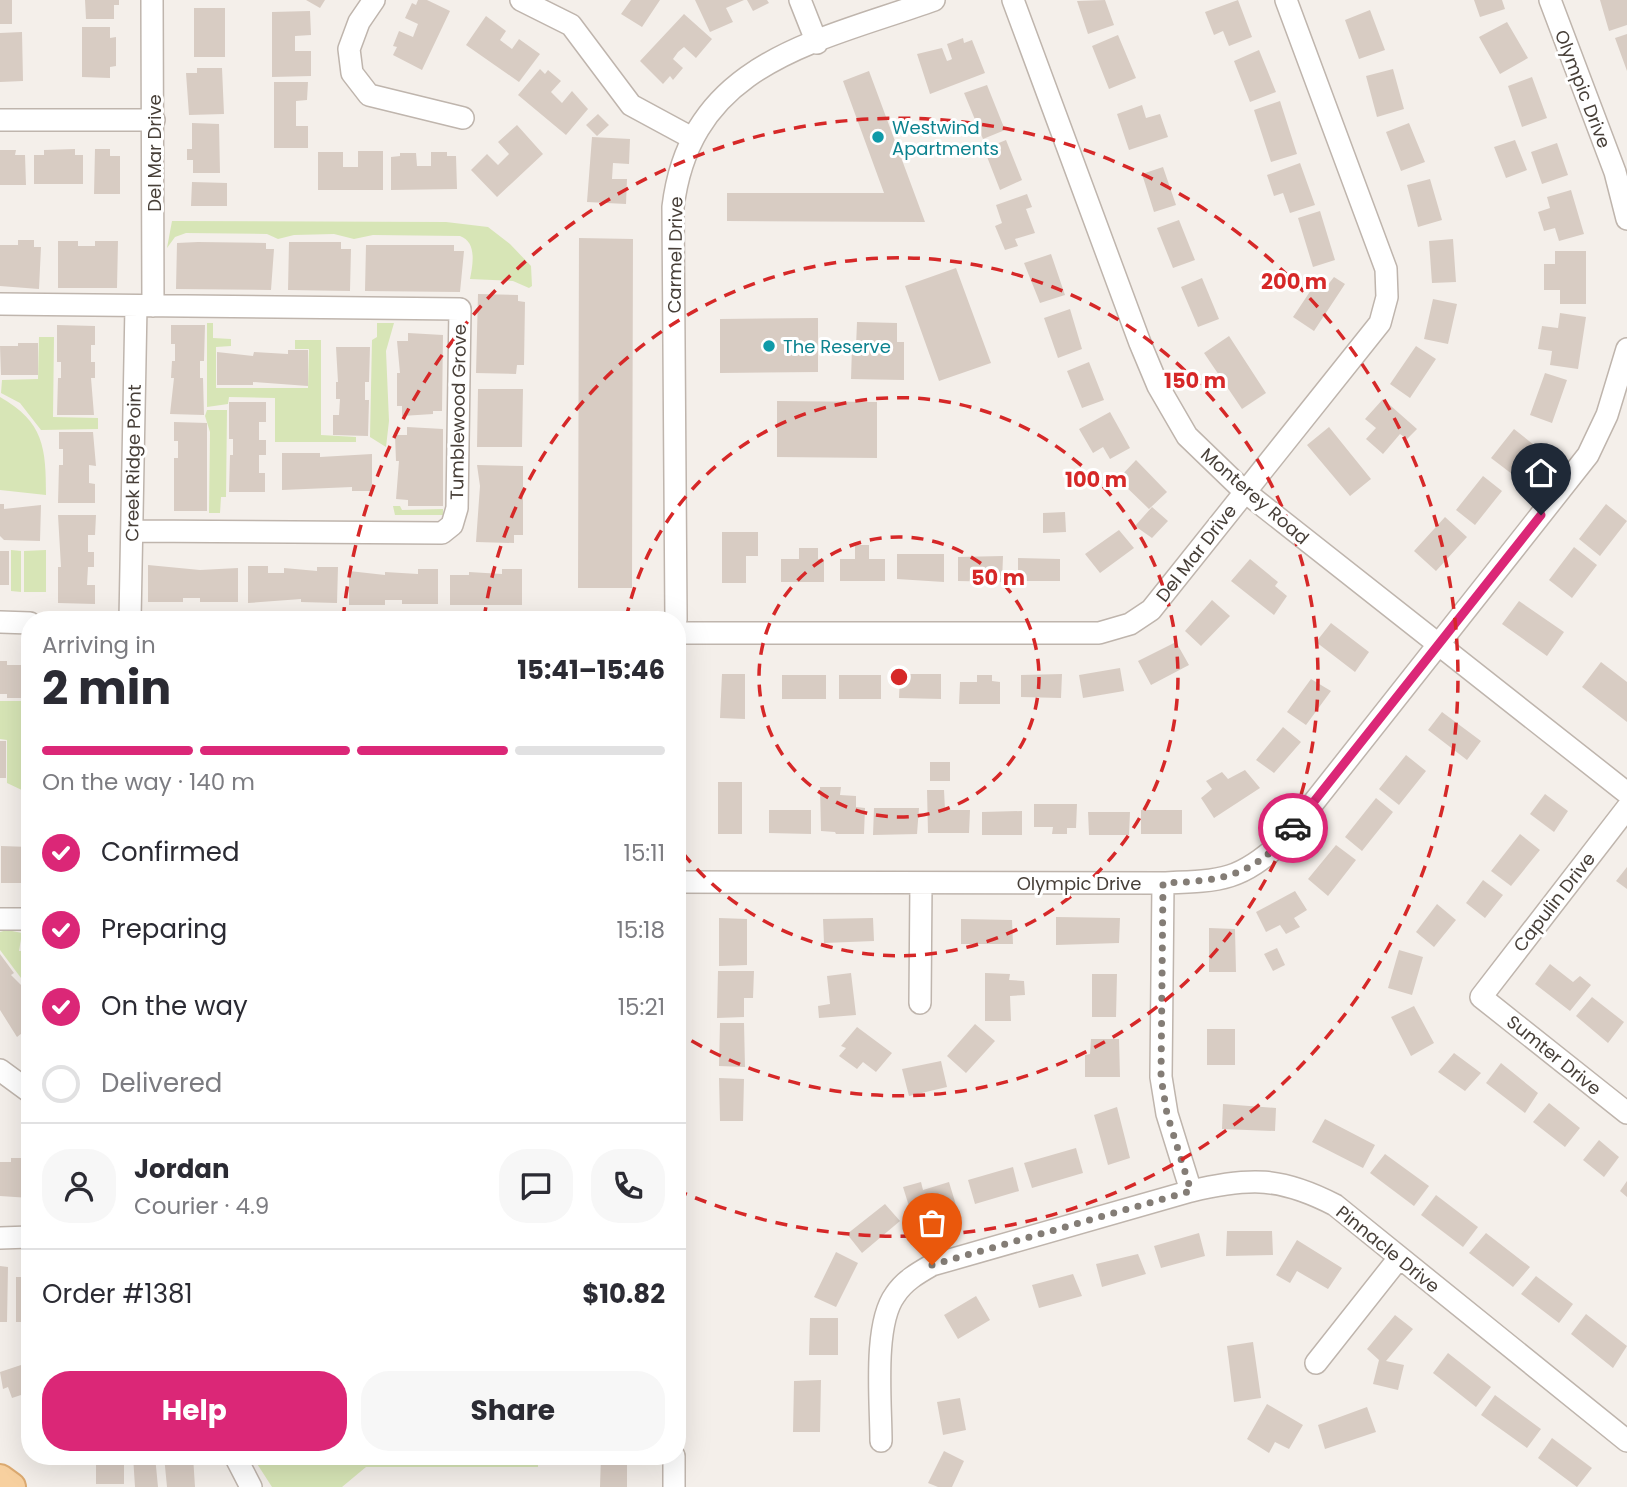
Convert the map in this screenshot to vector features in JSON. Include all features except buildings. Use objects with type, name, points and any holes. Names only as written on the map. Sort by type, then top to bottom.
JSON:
[{"type":"main road","points":[[0,1479],[11,1487]]},
{"type":"street","name":"Del Mar Drive","points":[[144,306],[154,120],[152,0]]},
{"type":"street","points":[[374,0],[350,42],[352,74],[369,95],[463,118]]},
{"type":"street","points":[[521,0],[571,25],[631,105],[692,138]]},
{"type":"street","points":[[800,0],[817,43]]},
{"type":"street","name":"Carmel Drive","points":[[676,611],[673,207],[676,182],[692,138],[713,105],[739,80],[769,62],[934,0]]},
{"type":"street","name":"Monterey Road","points":[[1013,0],[1158,386],[1187,436],[1244,491],[1627,793]]},
{"type":"street","name":"Del Mar Drive","points":[[686,633],[1099,633],[1130,624],[1151,610],[1380,323],[1387,297],[1386,269],[1286,0]]},
{"type":"street","name":"Olympic Drive","points":[[1550,0],[1615,172],[1627,219]]},
{"type":"street","points":[[0,120],[154,120]]},
{"type":"street","name":"Tumblewood Grove","points":[[0,304],[460,309],[457,508],[452,525],[442,533],[132,531]]},
{"type":"street","name":"Creek Ridge Point","points":[[130,611],[144,306]]},
{"type":"street","name":"Olympic Drive","points":[[686,882],[1163,883],[1216,881],[1244,873],[1284,840],[1588,455],[1608,415],[1627,349]]},
{"type":"street","points":[[0,622],[21,622]]},
{"type":"street","name":"Capulin Drive","points":[[1481,997],[1627,808]]},
{"type":"street","points":[[920,1003],[921,883]]},
{"type":"street","points":[[1163,883],[1161,1077],[1167,1114],[1191,1191]]},
{"type":"street","points":[[0,919],[21,919]]},
{"type":"street","name":"Sumter Drive","points":[[1481,997],[1627,1113]]},
{"type":"street","points":[[0,1070],[21,1085]]},
{"type":"street","name":"Pinnacle Drive","points":[[881,1440],[883,1325],[893,1297],[909,1279],[932,1265],[1191,1191],[1228,1182],[1256,1180],[1282,1183],[1306,1190],[1335,1205],[1627,1441]]},
{"type":"street","points":[[0,1238],[21,1237]]},
{"type":"street","points":[[1315,1363],[1399,1258]]},
{"type":"street","points":[[240,1465],[251,1487]]},
{"type":"street","points":[[674,1465],[674,1487]]},
{"type":"green space","points":[[172,221],[446,222],[488,227],[510,244],[531,266],[532,286],[529,288],[513,281],[470,279],[473,260],[471,248],[460,236],[373,235],[354,239],[334,234],[294,235],[278,239],[267,234],[186,233],[175,237],[167,248]]},
{"type":"green space","points":[[207,323],[213,323],[213,338],[231,339],[231,346],[216,347],[216,388],[308,388],[309,349],[295,349],[295,340],[321,340],[321,435],[356,437],[356,442],[275,442],[275,398],[229,397],[228,404],[207,407]]},
{"type":"green space","points":[[377,323],[394,323],[386,351],[389,421],[386,447],[370,437],[372,340],[377,337]]},
{"type":"green space","points":[[39,337],[54,337],[53,417],[98,418],[98,429],[41,430],[20,403],[1,393],[2,380],[38,379]]},
{"type":"green space","points":[[0,397],[26,416],[40,438],[45,463],[46,495],[0,490]]},
{"type":"green space","points":[[207,410],[227,410],[226,497],[221,497],[220,513],[209,513],[210,432],[205,416]]},
{"type":"green space","points":[[393,506],[400,506],[402,510],[443,509],[443,515],[395,515]]},
{"type":"green space","points":[[11,550],[21,551],[21,592],[11,591]]},
{"type":"green space","points":[[46,550],[46,592],[24,592],[24,551]]},
{"type":"green space","points":[[0,701],[21,701],[21,790],[7,783],[7,740],[0,739]]},
{"type":"green space","points":[[7,930],[21,933],[21,978],[0,950],[0,932]]},
{"type":"green space","points":[[258,1465],[538,1465],[366,1467],[342,1487],[272,1487]]},
{"type":"way so far","points":[[932,1265],[1191,1191],[1167,1114],[1161,1077],[1163,883],[1216,881],[1244,873],[1265,858],[1293,828]]},
{"type":"place","name":"Westwind Apartments","points":[[878,137]]},
{"type":"place","name":"The Reserve","points":[[769,346]]},
{"type":"route","points":[[1293,828],[1541,515]]}]
